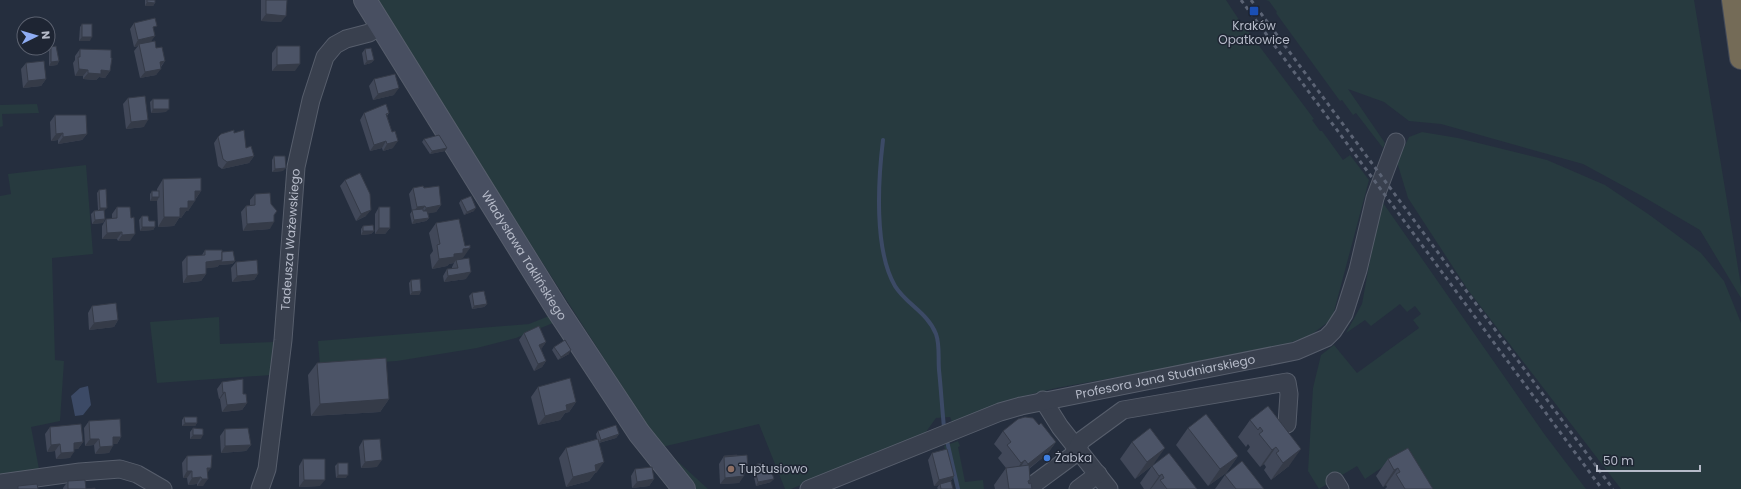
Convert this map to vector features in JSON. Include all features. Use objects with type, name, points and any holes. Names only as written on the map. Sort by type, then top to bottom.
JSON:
[{"type":"highway","points":[[1733,0],[1741,58]]},
{"type":"street","name":"Tadeusza Ważewskiego","points":[[260,489],[267,468],[282,340],[296,167],[311,100],[325,57],[335,45],[346,39],[369,33],[373,14]]},
{"type":"street","name":"Władysława Taklińskiego","points":[[373,14],[557,309],[639,433],[684,489]]},
{"type":"street","name":"Profesora Jana Studniarskiego","points":[[809,489],[1000,412],[1043,400],[1296,351],[1326,338],[1333,331],[1348,305],[1375,198],[1396,142]]},
{"type":"street","points":[[1030,487],[1072,456],[1082,440],[1123,410],[1287,382],[1289,394],[1287,424]]},
{"type":"street","points":[[1043,400],[1060,427],[1109,489]]},
{"type":"street","points":[[0,483],[80,472],[120,469],[137,474],[163,489]]},
{"type":"street","points":[[1078,489],[1098,474]]},
{"type":"green space","points":[[378,0],[1226,0],[1247,32],[1248,31],[1314,119],[1312,120],[1320,131],[1322,131],[1343,160],[1350,155],[1369,180],[1332,319],[1311,335],[1271,350],[1056,388],[1008,400],[953,424],[950,417],[936,418],[923,436],[791,489],[785,489],[759,424],[662,447],[708,489],[695,489],[658,447],[661,447],[445,111]]},
{"type":"green space","points":[[1266,0],[1694,0],[1741,286],[1741,298],[1700,230],[1583,164],[1441,124],[1409,121],[1384,102],[1348,89],[1385,143],[1383,148],[1356,113],[1353,115],[1342,100],[1340,101],[1276,13],[1277,12],[1269,1]]},
{"type":"green space","points":[[37,104],[39,113],[2,114],[3,126],[0,127],[0,105]]},
{"type":"green space","points":[[1422,132],[1458,138],[1547,160],[1605,185],[1651,216],[1701,253],[1724,281],[1741,323],[1741,489],[1621,489],[1468,290],[1408,198],[1397,162],[1409,137]]},
{"type":"green space","points":[[86,165],[93,254],[52,258],[55,360],[64,361],[60,421],[31,427],[39,469],[0,476],[0,196],[11,194],[8,174]]},
{"type":"green space","points":[[1381,200],[1545,435],[1586,489],[1416,489],[1396,458],[1365,479],[1357,466],[1319,489],[1308,471],[1313,388],[1321,355],[1334,345],[1357,373],[1419,328],[1413,320],[1421,314],[1415,306],[1407,312],[1400,304],[1371,326],[1365,320],[1346,333],[1362,304]]},
{"type":"green space","points":[[549,316],[553,323],[516,338],[477,348],[397,361],[320,366],[318,341],[529,324]]},
{"type":"green space","points":[[219,317],[220,344],[274,342],[271,375],[157,383],[150,322]]},
{"type":"green space","points":[[958,441],[965,482],[983,480],[984,489],[956,489],[944,446]]},
{"type":"water","points":[[88,386],[91,405],[83,415],[75,416],[71,396],[80,388]]},
{"type":"building","points":[[147,0],[155,0],[155,3],[147,2]]},
{"type":"building","points":[[266,0],[287,0],[286,16],[266,14]]},
{"type":"building","points":[[155,18],[157,26],[153,27],[155,36],[138,40],[134,23]]},
{"type":"building","points":[[82,24],[92,24],[92,37],[82,37]]},
{"type":"building","points":[[155,41],[156,48],[162,47],[165,61],[160,62],[161,69],[145,72],[139,44]]},
{"type":"building","points":[[56,46],[59,61],[51,62],[51,56],[56,56]]},
{"type":"building","points":[[277,46],[300,46],[300,64],[277,65]]},
{"type":"building","points":[[371,48],[374,60],[367,61],[365,49]]},
{"type":"building","points":[[80,49],[111,50],[112,58],[110,71],[101,70],[101,74],[88,73],[88,70],[79,69],[78,57],[80,57]]},
{"type":"building","points":[[44,61],[46,79],[28,81],[26,63]]},
{"type":"building","points":[[395,74],[399,88],[378,94],[374,79]]},
{"type":"building","points":[[145,96],[148,120],[131,122],[128,98]]},
{"type":"building","points":[[153,99],[169,99],[169,109],[153,109]]},
{"type":"building","points":[[386,104],[389,113],[386,114],[392,132],[395,131],[398,141],[387,144],[386,141],[374,145],[364,113]]},
{"type":"building","points":[[55,115],[86,115],[87,134],[63,137],[63,133],[56,134]]},
{"type":"building","points":[[234,130],[234,133],[244,130],[246,148],[251,146],[254,156],[227,162],[223,159],[218,137],[221,134]]},
{"type":"building","points":[[439,135],[447,148],[432,151],[424,139]]},
{"type":"building","points":[[274,156],[285,156],[286,168],[275,169]]},
{"type":"building","points":[[360,173],[370,194],[371,210],[361,214],[345,180]]},
{"type":"building","points":[[201,178],[201,191],[195,191],[195,201],[188,201],[188,208],[180,208],[180,217],[164,217],[163,179]]},
{"type":"building","points":[[423,186],[424,188],[439,186],[441,205],[426,208],[425,206],[417,207],[413,188]]},
{"type":"building","points":[[106,189],[107,208],[100,208],[99,190]]},
{"type":"building","points":[[152,191],[159,191],[159,197],[152,197]]},
{"type":"building","points":[[270,193],[271,204],[277,211],[274,215],[274,222],[247,224],[246,206],[255,205],[255,194]]},
{"type":"building","points":[[471,196],[476,208],[467,212],[461,200]]},
{"type":"building","points":[[117,207],[130,207],[131,218],[134,217],[135,234],[122,235],[122,232],[107,233],[106,219],[117,218]]},
{"type":"building","points":[[379,207],[390,207],[390,228],[379,228]]},
{"type":"building","points":[[423,209],[423,211],[427,211],[429,218],[414,220],[412,210]]},
{"type":"building","points":[[104,210],[105,219],[95,220],[94,211]]},
{"type":"building","points":[[142,216],[148,216],[149,221],[155,221],[155,227],[142,227]]},
{"type":"building","points":[[459,219],[465,246],[470,245],[470,248],[463,249],[463,253],[454,254],[454,257],[439,259],[437,245],[440,244],[436,223]]},
{"type":"building","points":[[373,225],[374,231],[363,231],[363,226]]},
{"type":"building","points":[[205,250],[222,250],[222,260],[206,262],[206,274],[187,276],[187,256],[205,255]]},
{"type":"building","points":[[233,251],[235,261],[221,262],[222,252]]},
{"type":"building","points":[[469,258],[471,272],[448,276],[447,269],[458,268],[456,260]]},
{"type":"building","points":[[257,260],[258,274],[237,276],[236,262]]},
{"type":"building","points":[[420,279],[421,291],[412,292],[411,280]]},
{"type":"building","points":[[484,291],[487,304],[474,306],[472,293]]},
{"type":"building","points":[[116,303],[118,320],[94,323],[92,306]]},
{"type":"building","points":[[539,326],[546,342],[539,345],[546,361],[538,364],[524,333]]},
{"type":"building","points":[[565,340],[571,350],[561,357],[554,347]]},
{"type":"building","points":[[386,358],[389,399],[320,404],[317,363]]},
{"type":"building","points":[[570,378],[576,402],[566,405],[567,410],[545,416],[538,387]]},
{"type":"building","points":[[243,379],[243,394],[246,394],[247,403],[227,405],[225,392],[223,393],[222,382]]},
{"type":"building","points":[[1268,406],[1301,449],[1283,463],[1276,453],[1279,451],[1276,447],[1272,450],[1259,434],[1263,431],[1260,427],[1258,430],[1250,420]]},
{"type":"building","points":[[1206,414],[1238,456],[1220,469],[1188,428]]},
{"type":"building","points":[[184,417],[197,417],[197,423],[185,423]]},
{"type":"building","points":[[1025,417],[1033,418],[1039,425],[1041,423],[1056,442],[1028,464],[1025,460],[1021,463],[1007,445],[1011,442],[1003,431],[1018,419]]},
{"type":"building","points":[[120,419],[121,437],[113,437],[113,446],[100,447],[99,439],[90,439],[89,421]]},
{"type":"building","points":[[81,424],[83,442],[74,443],[74,452],[61,453],[60,444],[51,445],[50,427]]},
{"type":"building","points":[[616,425],[619,434],[601,440],[598,431]]},
{"type":"building","points":[[193,428],[203,429],[203,435],[193,435]]},
{"type":"building","points":[[248,428],[251,445],[225,446],[225,429]]},
{"type":"building","points":[[1150,428],[1165,448],[1147,462],[1132,442]]},
{"type":"building","points":[[380,439],[382,460],[365,462],[363,440]]},
{"type":"building","points":[[598,439],[604,462],[595,465],[596,471],[573,477],[566,448]]},
{"type":"building","points":[[1408,448],[1433,489],[1405,489],[1396,474],[1400,472],[1398,468],[1394,470],[1388,459]]},
{"type":"building","points":[[947,449],[954,476],[939,480],[932,453]]},
{"type":"building","points":[[1169,453],[1197,489],[1167,489],[1160,480],[1164,478],[1162,474],[1159,476],[1152,466]]},
{"type":"building","points":[[212,455],[211,468],[207,468],[208,479],[202,479],[201,477],[192,478],[192,471],[187,471],[187,456]]},
{"type":"building","points":[[747,455],[748,468],[743,469],[744,476],[725,478],[724,457]]},
{"type":"building","points":[[724,456],[737,456],[724,457]]},
{"type":"building","points":[[303,459],[325,459],[325,480],[304,480]]},
{"type":"building","points":[[1242,461],[1264,489],[1236,489],[1225,475]]},
{"type":"building","points":[[338,463],[348,463],[348,475],[338,475]]},
{"type":"building","points":[[763,463],[766,474],[772,473],[774,479],[758,482],[756,474],[759,473],[757,464]]},
{"type":"building","points":[[1029,465],[1030,480],[1028,481],[1029,484],[1031,483],[1032,489],[1009,489],[1006,468]]},
{"type":"building","points":[[652,467],[654,479],[637,482],[635,469]]},
{"type":"building","points":[[85,480],[86,489],[68,489],[68,481]]},
{"type":"building","points":[[951,481],[953,489],[941,489],[940,484]]},
{"type":"building","points":[[37,484],[38,489],[18,489],[18,486]]},
{"type":"waterway","points":[[883,140],[879,215],[884,254],[888,271],[895,286],[928,320],[936,334],[944,427]]},
{"type":"waterway","points":[[947,441],[958,489]]},
{"type":"railway","points":[[1241,0],[1602,489]]},
{"type":"railway","points":[[1251,0],[1613,489]]},
{"type":"place","name":"Kraków Opatkowice","points":[[1254,11]]},
{"type":"place","name":"Żabka","points":[[1047,458]]},
{"type":"place","name":"Tuptusiowo","points":[[731,469]]}]
